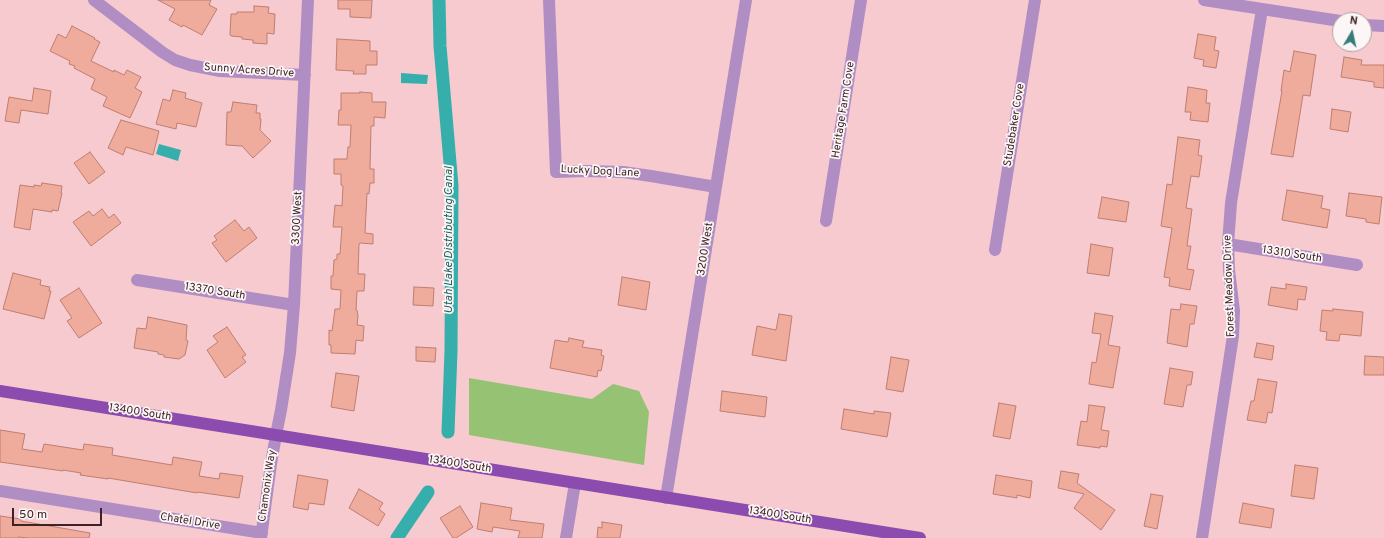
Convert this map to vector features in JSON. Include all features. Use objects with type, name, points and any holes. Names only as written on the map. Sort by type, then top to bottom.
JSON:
[{"type":"main road","name":"13400 South","points":[[0,392],[920,538]]},
{"type":"street","name":"Sunny Acres Drive","points":[[94,0],[162,52],[175,60],[190,66],[220,71],[305,76]]},
{"type":"street","name":"3300 West","points":[[276,435],[289,359],[294,305],[308,0]]},
{"type":"street","name":"Lucky Dog Lane","points":[[549,0],[556,172],[623,172],[716,187]]},
{"type":"street","name":"3200 West","points":[[666,498],[746,0]]},
{"type":"street","name":"Heritage Farm Cove","points":[[826,221],[861,0]]},
{"type":"street","name":"Studebaker Cove","points":[[995,250],[1035,0]]},
{"type":"street","points":[[1204,0],[1332,20]]},
{"type":"street","name":"Forest Meadow Drive","points":[[1202,538],[1233,336],[1234,311],[1229,270],[1228,244],[1231,203],[1262,9]]},
{"type":"street","points":[[1372,25],[1384,26]]},
{"type":"street","name":"13310 South","points":[[1228,244],[1357,265]]},
{"type":"street","name":"13370 South","points":[[137,280],[294,305]]},
{"type":"street","name":"Chamonix Way","points":[[262,536],[276,435]]},
{"type":"street","points":[[566,538],[574,483]]},
{"type":"street","name":"Chatel Drive","points":[[0,491],[262,536]]},
{"type":"green space","points":[[469,378],[592,399],[613,384],[639,391],[649,412],[644,465],[469,435]]},
{"type":"water","points":[[401,73],[428,75],[427,84],[401,83]]},
{"type":"water","points":[[159,144],[181,150],[178,161],[156,154]]},
{"type":"building","points":[[158,0],[211,0],[209,5],[217,9],[202,35],[183,25],[182,27],[169,20],[175,9]]},
{"type":"building","points":[[338,0],[372,0],[371,18],[350,17],[350,9],[338,9]]},
{"type":"building","points":[[254,6],[269,7],[268,13],[275,14],[274,34],[267,33],[267,44],[253,43],[253,40],[242,39],[242,37],[230,35],[231,14],[237,14],[237,12],[254,12]]},
{"type":"building","points":[[72,26],[100,42],[91,61],[114,72],[114,70],[124,75],[127,70],[141,77],[135,88],[142,92],[130,118],[103,106],[107,97],[91,89],[95,79],[74,68],[75,66],[69,64],[70,61],[50,51],[58,34],[66,38]]},
{"type":"building","points":[[1198,34],[1216,37],[1214,50],[1219,51],[1216,68],[1203,66],[1204,60],[1194,58]]},
{"type":"building","points":[[337,39],[370,41],[370,51],[377,51],[377,65],[366,65],[366,74],[353,74],[354,71],[336,70]]},
{"type":"building","points":[[1294,51],[1316,55],[1310,96],[1303,95],[1293,157],[1271,154],[1282,91],[1284,70],[1290,72]]},
{"type":"building","points":[[1344,57],[1362,60],[1361,65],[1384,65],[1384,88],[1374,87],[1374,82],[1341,77]]},
{"type":"building","points":[[1188,87],[1207,90],[1206,103],[1210,103],[1208,122],[1190,120],[1191,112],[1185,112]]},
{"type":"building","points":[[34,88],[51,91],[48,114],[21,110],[19,123],[5,121],[9,97],[32,101]]},
{"type":"building","points":[[173,90],[186,93],[185,98],[202,103],[196,127],[177,123],[176,129],[156,124],[163,99],[170,101]]},
{"type":"building","points":[[341,93],[372,93],[372,102],[386,102],[385,118],[374,117],[374,126],[371,126],[370,169],[374,169],[374,183],[370,183],[369,194],[367,193],[365,233],[373,234],[373,244],[359,244],[358,274],[365,274],[364,291],[357,291],[356,310],[358,316],[357,325],[364,326],[363,341],[356,340],[355,354],[331,353],[331,345],[329,345],[329,330],[332,331],[335,309],[340,309],[341,290],[331,289],[331,276],[333,276],[334,260],[337,259],[337,254],[340,254],[342,227],[333,227],[335,205],[342,206],[343,186],[341,185],[341,174],[334,174],[334,159],[347,159],[348,147],[350,147],[351,125],[338,125],[339,110],[341,110]]},
{"type":"building","points":[[233,102],[257,105],[256,113],[260,113],[261,119],[260,130],[271,141],[253,158],[242,146],[226,145],[227,112],[231,112]]},
{"type":"building","points":[[1332,109],[1351,112],[1348,132],[1330,129]]},
{"type":"building","points":[[121,120],[159,131],[153,155],[126,147],[123,155],[108,148]]},
{"type":"building","points":[[1178,137],[1200,140],[1198,155],[1202,156],[1199,177],[1191,176],[1186,208],[1192,209],[1187,246],[1191,246],[1187,269],[1194,270],[1190,290],[1169,286],[1170,278],[1164,277],[1172,228],[1161,226],[1167,184],[1172,185]]},
{"type":"building","points":[[90,152],[105,172],[89,184],[74,163]]},
{"type":"building","points":[[42,183],[62,186],[58,211],[52,210],[52,212],[33,209],[30,230],[14,227],[20,185],[34,187],[34,185],[41,186]]},
{"type":"building","points":[[1287,190],[1323,196],[1321,208],[1330,210],[1327,228],[1282,220]]},
{"type":"building","points":[[1349,193],[1382,197],[1379,224],[1366,222],[1366,219],[1346,216]]},
{"type":"building","points":[[1102,197],[1129,202],[1126,222],[1098,218]]},
{"type":"building","points":[[102,209],[109,218],[114,214],[121,223],[91,246],[73,222],[89,211],[93,216]]},
{"type":"building","points":[[235,220],[244,231],[249,227],[257,238],[226,262],[212,243],[217,240],[214,236]]},
{"type":"building","points":[[1091,244],[1113,248],[1109,276],[1087,273]]},
{"type":"building","points":[[13,273],[41,280],[40,285],[50,287],[49,291],[51,291],[44,319],[3,309]]},
{"type":"building","points":[[622,277],[650,282],[646,310],[618,305]]},
{"type":"building","points":[[1286,284],[1307,287],[1305,300],[1298,299],[1297,310],[1268,305],[1271,287],[1286,289]]},
{"type":"building","points":[[414,287],[434,288],[433,306],[413,305]]},
{"type":"building","points":[[79,288],[102,323],[79,338],[67,321],[72,318],[60,300]]},
{"type":"building","points":[[1181,304],[1197,306],[1194,324],[1190,324],[1187,347],[1167,343],[1171,309],[1180,310]]},
{"type":"building","points":[[1333,309],[1363,312],[1361,336],[1340,334],[1339,341],[1326,340],[1327,332],[1320,331],[1322,310],[1333,311]]},
{"type":"building","points":[[1095,313],[1113,316],[1108,345],[1120,347],[1113,388],[1089,384],[1092,362],[1096,363],[1101,334],[1092,333]]},
{"type":"building","points":[[779,314],[792,316],[786,361],[752,355],[757,326],[776,330]]},
{"type":"building","points":[[148,317],[187,325],[186,340],[188,341],[185,355],[179,359],[164,357],[164,355],[158,354],[158,352],[134,348],[137,328],[146,329]]},
{"type":"building","points":[[227,327],[246,355],[242,357],[246,362],[225,378],[207,350],[218,342],[213,336]]},
{"type":"building","points":[[569,338],[584,341],[582,347],[602,350],[601,355],[604,356],[601,371],[598,370],[597,377],[550,368],[555,340],[568,342]]},
{"type":"building","points":[[1257,343],[1274,346],[1272,360],[1254,357]]},
{"type":"building","points":[[416,347],[436,348],[435,362],[416,361]]},
{"type":"building","points":[[1365,356],[1384,357],[1384,375],[1364,375]]},
{"type":"building","points":[[891,357],[909,360],[903,392],[886,389]]},
{"type":"building","points":[[1170,368],[1193,372],[1191,385],[1187,385],[1183,407],[1164,404]]},
{"type":"building","points":[[336,373],[359,376],[354,411],[331,407]]},
{"type":"building","points":[[1258,379],[1277,382],[1272,413],[1268,412],[1266,423],[1247,420],[1251,401],[1254,401]]},
{"type":"building","points":[[722,391],[767,397],[765,417],[720,411]]},
{"type":"building","points":[[999,403],[1016,406],[1010,439],[993,436]]},
{"type":"building","points":[[1089,405],[1105,407],[1101,430],[1109,431],[1107,447],[1100,446],[1100,448],[1077,445],[1081,421],[1087,422]]},
{"type":"building","points":[[844,409],[874,414],[874,411],[891,413],[887,437],[841,429]]},
{"type":"building","points":[[0,430],[25,434],[22,449],[42,452],[44,444],[83,450],[84,444],[113,448],[112,455],[172,465],[173,457],[202,462],[199,476],[219,479],[220,473],[243,476],[239,498],[80,475],[81,473],[63,470],[0,462]]},
{"type":"building","points":[[1295,465],[1318,468],[1314,499],[1291,496]]},
{"type":"building","points":[[1061,471],[1079,474],[1077,483],[1115,510],[1101,530],[1074,508],[1084,494],[1058,488]]},
{"type":"building","points":[[298,475],[328,480],[324,505],[309,503],[308,510],[293,507]]},
{"type":"building","points":[[996,475],[1032,481],[1030,498],[1017,495],[1017,498],[993,494]]},
{"type":"building","points":[[359,489],[383,503],[379,509],[385,514],[378,526],[349,508]]},
{"type":"building","points":[[1151,494],[1163,496],[1157,529],[1144,526]]},
{"type":"building","points":[[481,503],[512,508],[510,520],[544,524],[542,538],[518,538],[520,531],[493,527],[492,532],[477,529]]},
{"type":"building","points":[[1243,503],[1274,509],[1271,528],[1239,523]]},
{"type":"building","points":[[460,506],[473,527],[456,538],[453,538],[440,518]]},
{"type":"building","points":[[0,516],[90,533],[89,538],[0,538]]},
{"type":"building","points":[[602,522],[622,525],[620,538],[597,538],[598,527],[602,528]]},
{"type":"waterway","name":"Utah Lake Distributing Canal","points":[[439,0],[440,46],[452,186],[451,351],[448,432]]},
{"type":"waterway","name":"Utah Lake Distributing Canal","points":[[397,538],[428,492]]}]
